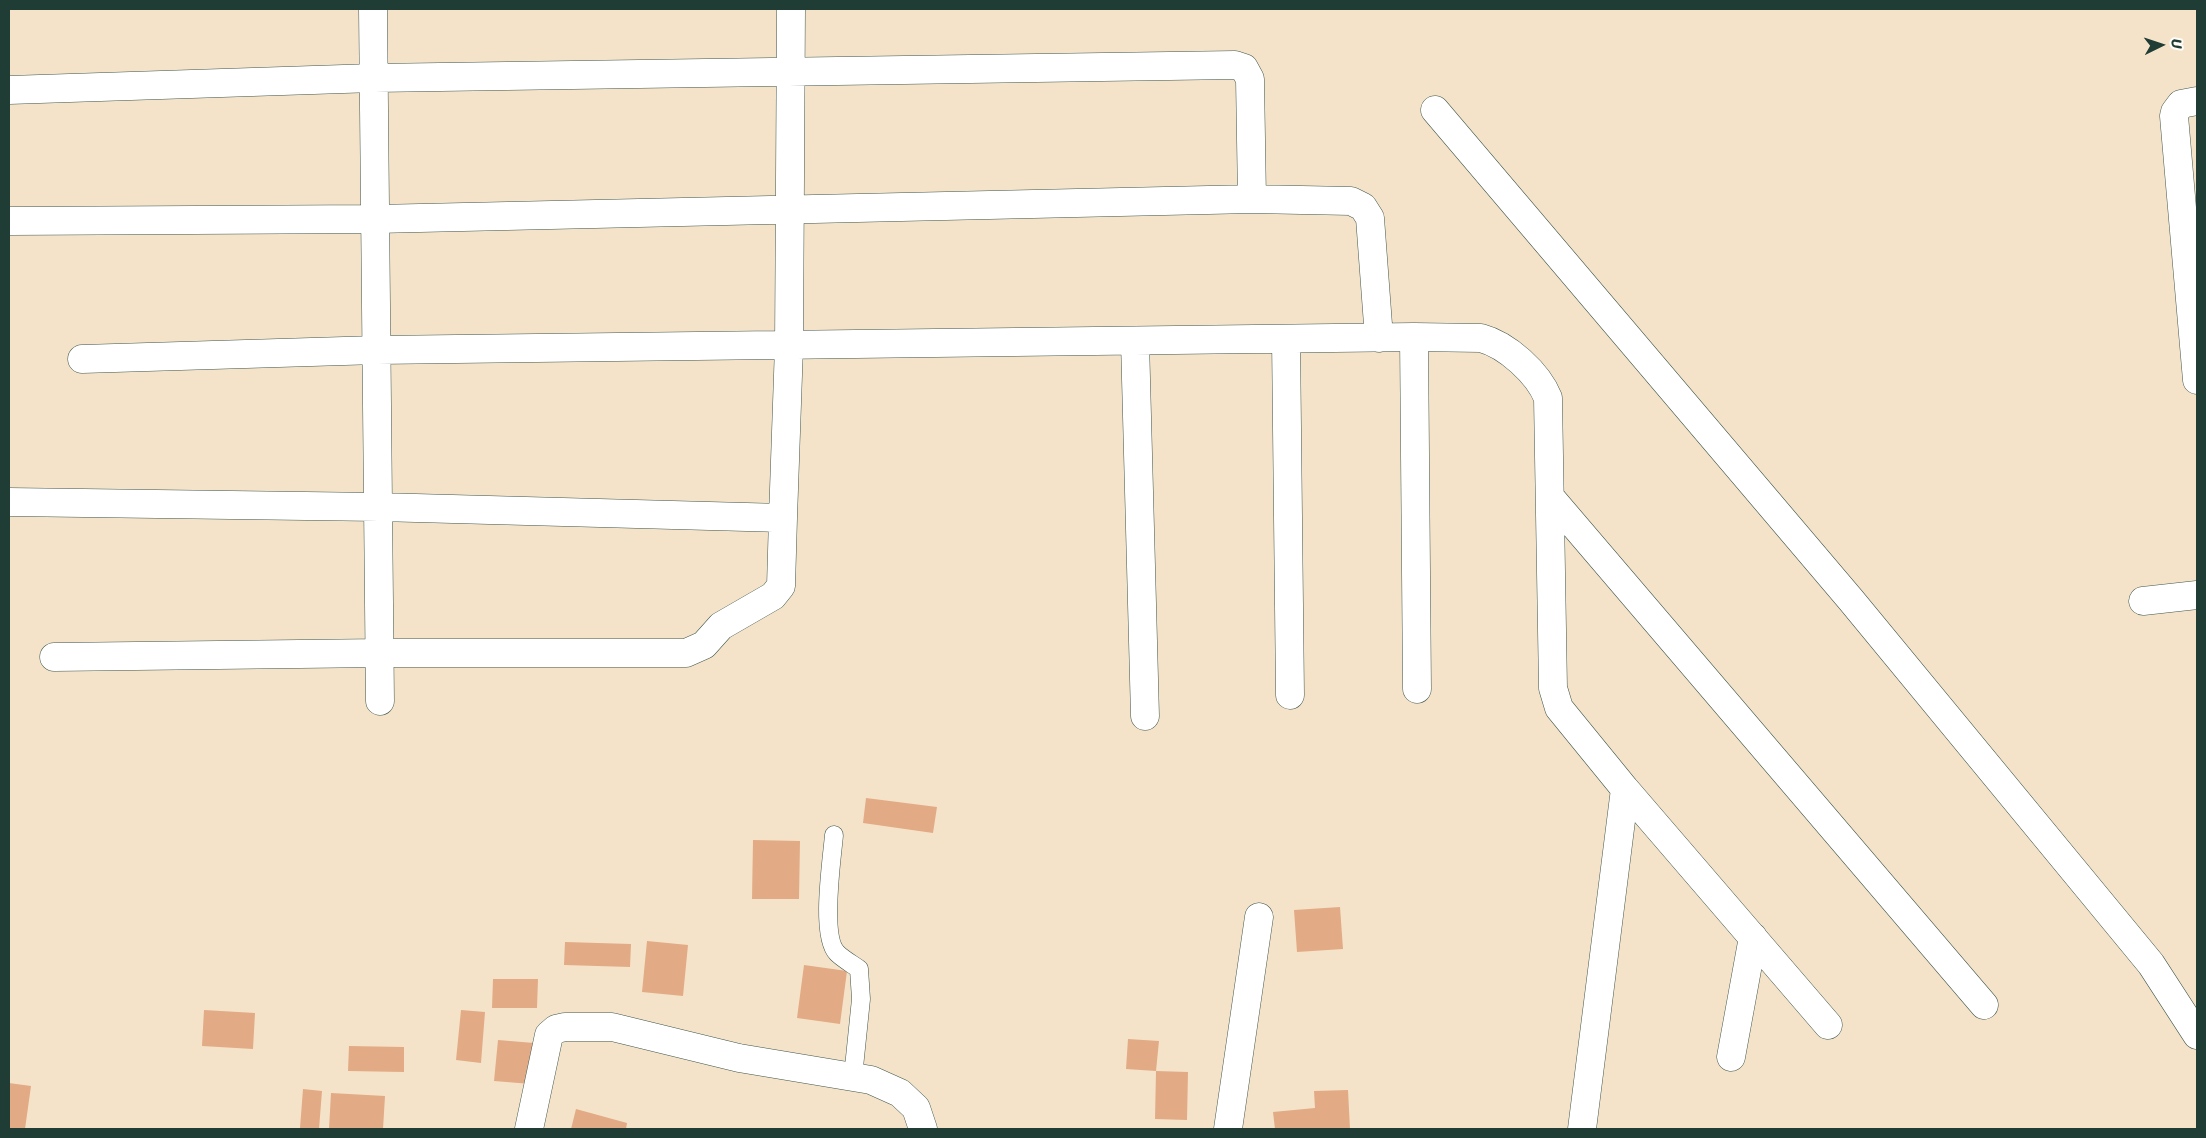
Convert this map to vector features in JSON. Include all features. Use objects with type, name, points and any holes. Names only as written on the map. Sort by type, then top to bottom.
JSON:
[{"type":"street","points":[[373,9],[380,701]]},
{"type":"street","points":[[54,657],[381,653],[686,653],[704,645],[721,626],[773,596],[781,586],[789,346],[791,9]]},
{"type":"street","points":[[9,90],[374,78],[1235,65],[1244,68],[1250,79],[1252,199]]},
{"type":"street","points":[[2197,101],[2181,104],[2174,116],[2197,380]]},
{"type":"street","points":[[1435,110],[1850,600],[2151,964],[2197,1035]]},
{"type":"street","points":[[9,221],[376,220],[1252,199],[1351,201],[1362,207],[1370,218],[1379,338]]},
{"type":"street","points":[[1414,337],[1417,689]]},
{"type":"street","points":[[82,358],[377,350],[1414,337],[1481,338],[1492,341],[1512,354],[1540,382],[1548,398],[1553,688],[1559,708],[1625,789],[1828,1025]]},
{"type":"street","points":[[1286,339],[1290,695]]},
{"type":"street","points":[[1136,341],[1145,716]]},
{"type":"street","points":[[1551,498],[1984,1005]]},
{"type":"street","points":[[9,502],[379,507],[783,518]]},
{"type":"street","points":[[2143,601],[2197,596]]},
{"type":"street","points":[[1582,1129],[1625,789]]},
{"type":"street","points":[[1228,1129],[1259,917]]},
{"type":"street","points":[[1731,1057],[1753,937]]},
{"type":"street","points":[[529,1129],[549,1035],[556,1029],[565,1027],[612,1027],[739,1058],[871,1080],[900,1094],[916,1108],[923,1129]]},
{"type":"lane","points":[[834,835],[828,900],[829,941],[837,954],[859,969],[861,999],[853,1076]]},
{"type":"building","points":[[866,798],[937,807],[933,833],[863,823]]},
{"type":"building","points":[[753,840],[800,841],[799,899],[752,899]]},
{"type":"building","points":[[1340,907],[1343,949],[1297,952],[1294,910]]},
{"type":"building","points":[[647,941],[688,945],[683,996],[642,992]]},
{"type":"building","points":[[565,942],[631,944],[630,967],[564,965]]},
{"type":"building","points":[[804,965],[847,971],[840,1024],[797,1018]]},
{"type":"building","points":[[493,979],[538,979],[537,1008],[492,1008]]},
{"type":"building","points":[[204,1010],[255,1013],[253,1049],[202,1046]]},
{"type":"building","points":[[461,1010],[485,1012],[481,1063],[456,1060]]},
{"type":"building","points":[[1128,1039],[1159,1041],[1156,1071],[1126,1069]]},
{"type":"building","points":[[498,1040],[534,1043],[531,1084],[494,1081]]},
{"type":"building","points":[[349,1046],[404,1047],[404,1072],[348,1071]]},
{"type":"building","points":[[1156,1071],[1188,1072],[1187,1120],[1155,1119]]},
{"type":"building","points":[[9,1083],[31,1086],[25,1129],[9,1129]]},
{"type":"building","points":[[303,1089],[322,1091],[319,1129],[300,1128]]},
{"type":"building","points":[[1348,1090],[1350,1129],[1275,1129],[1273,1112],[1315,1108],[1314,1091]]},
{"type":"building","points":[[331,1093],[385,1096],[383,1129],[329,1129]]},
{"type":"building","points":[[576,1109],[627,1123],[626,1129],[571,1129]]}]
